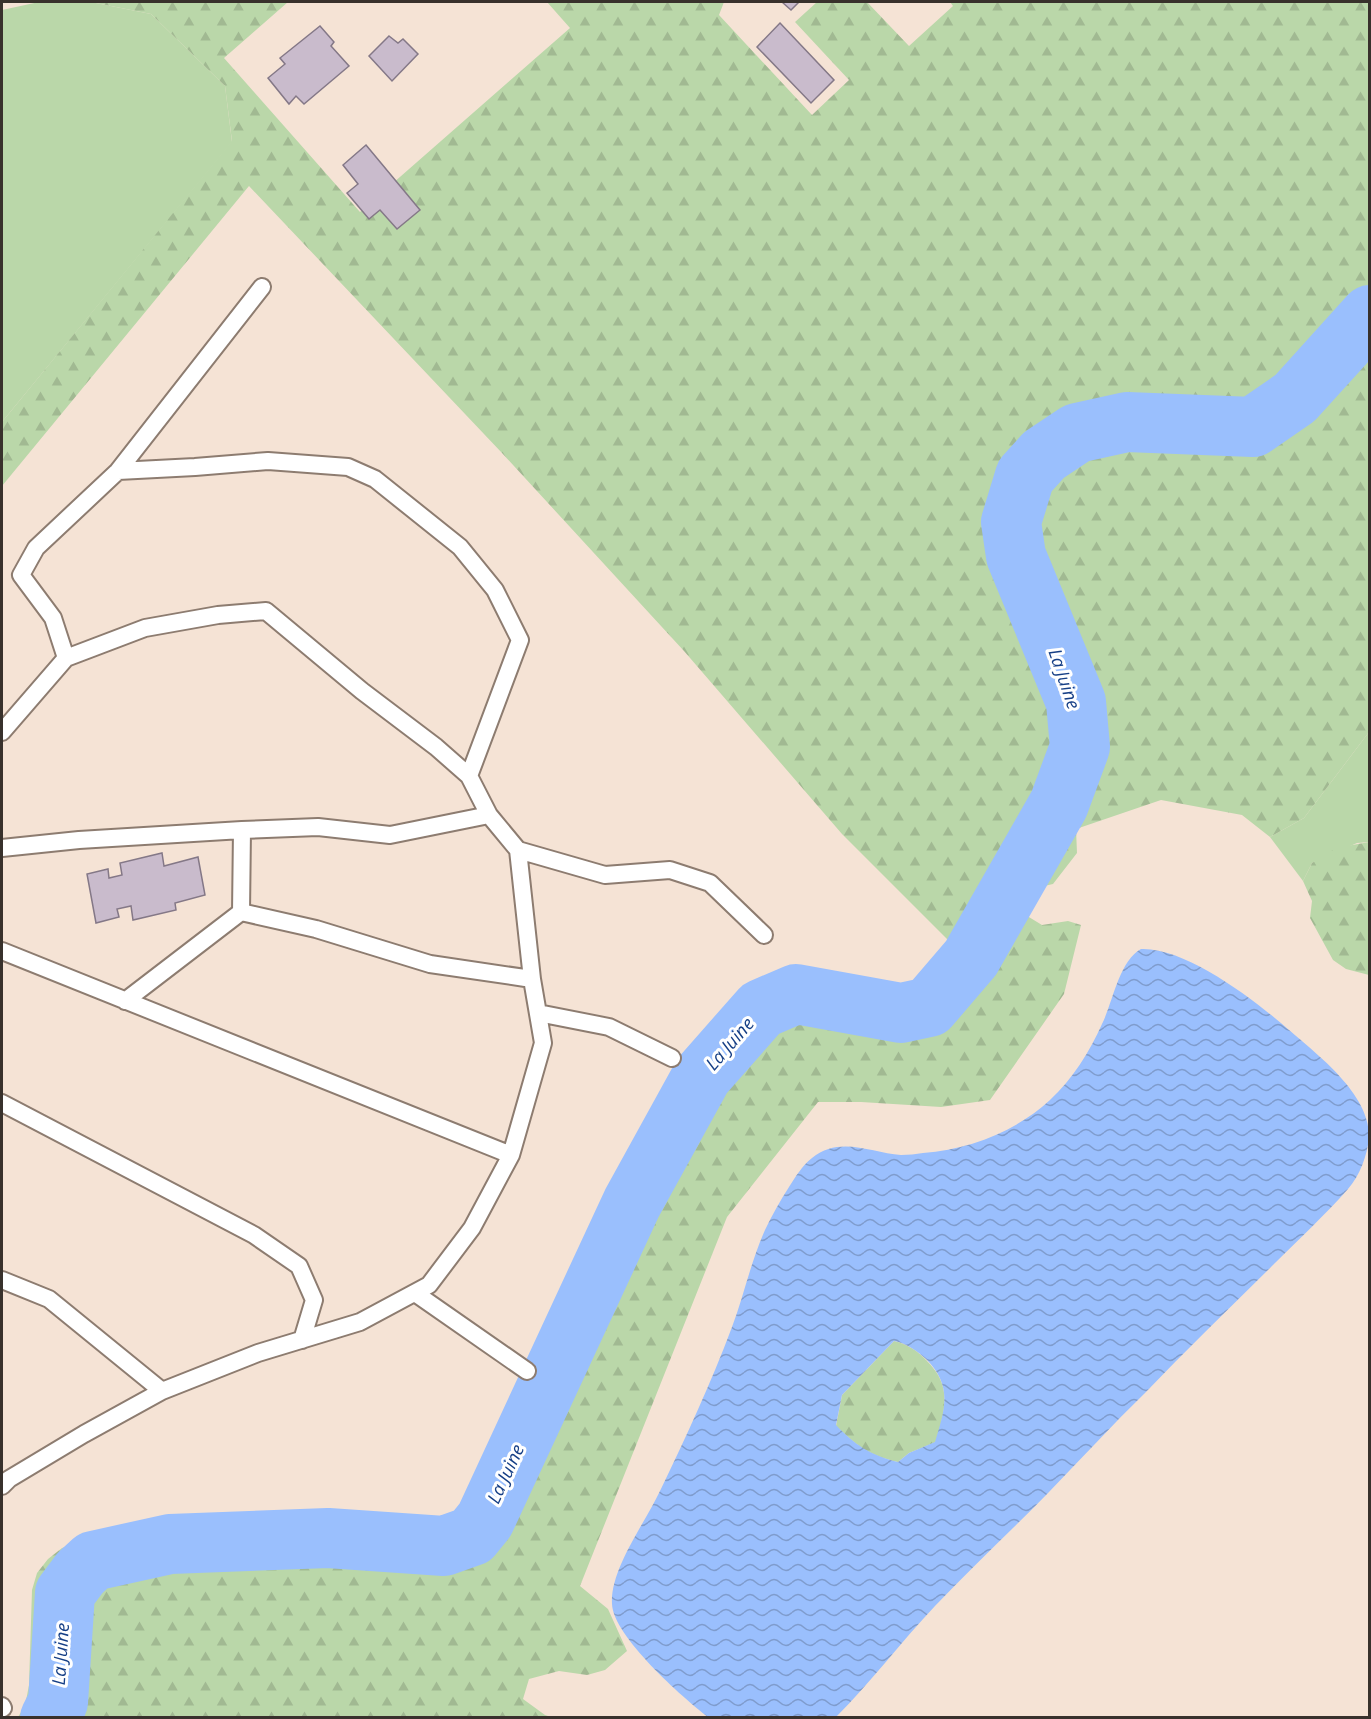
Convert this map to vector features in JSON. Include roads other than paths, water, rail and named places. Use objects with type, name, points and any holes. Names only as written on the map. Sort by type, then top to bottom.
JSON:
[{"type":"lane","points":[[66,658],[53,618],[21,575],[36,548],[118,471],[261,287]]},
{"type":"lane","points":[[118,471],[268,461],[348,467],[375,479],[460,547],[495,590],[520,640],[469,776]]},
{"type":"lane","points":[[2,732],[66,658],[145,628],[218,615],[266,610],[362,691],[436,747],[469,776],[489,815],[518,850],[532,979],[543,1043],[511,1155],[472,1228],[429,1285],[360,1323],[258,1353],[162,1391],[4,1478]]},
{"type":"lane","points":[[2,848],[79,840],[318,827],[390,835],[489,815]]},
{"type":"lane","points":[[241,912],[242,830]]},
{"type":"lane","points":[[518,850],[605,875],[670,870],[710,883],[764,935]]},
{"type":"lane","points":[[241,912],[316,929],[430,964],[532,979]]},
{"type":"lane","points":[[125,1001],[241,912]]},
{"type":"lane","points":[[2,951],[511,1155]]},
{"type":"lane","points":[[538,1014],[609,1027],[672,1058]]},
{"type":"lane","points":[[2,1103],[254,1235],[299,1266],[314,1300],[302,1340]]},
{"type":"lane","points":[[2,1280],[49,1299],[162,1391]]},
{"type":"lane","points":[[415,1293],[527,1371]]},
{"type":"water","points":[[1141,949],[1159,951],[1199,966],[1258,1005],[1341,1077],[1361,1106],[1367,1122],[1368,1145],[1356,1178],[1321,1218],[1177,1360],[949,1592],[836,1717],[708,1717],[667,1681],[636,1649],[615,1617],[612,1604],[613,1590],[622,1561],[660,1491],[707,1389],[732,1327],[760,1242],[776,1208],[802,1168],[823,1151],[845,1146],[901,1155],[941,1151],[975,1143],[1022,1121],[1050,1100],[1066,1083],[1086,1055],[1106,1015],[1122,972],[1133,955]],"holes":[[[894,1341],[919,1353],[935,1369],[943,1388],[944,1398],[942,1419],[935,1442],[909,1453],[898,1462],[864,1448],[836,1425],[842,1395]]]},
{"type":"waterway","name":"La Juine","points":[[50,1718],[58,1702],[65,1593],[80,1573],[93,1561],[170,1544],[328,1538],[444,1546],[472,1536],[485,1520],[632,1203],[702,1076],[761,1009],[796,994],[901,1013],[929,1007],[971,958],[1059,804],[1080,747],[1076,702],[1016,556],[1011,522],[1025,476],[1044,455],[1077,433],[1127,422],[1253,427],[1295,398],[1370,315]]}]
